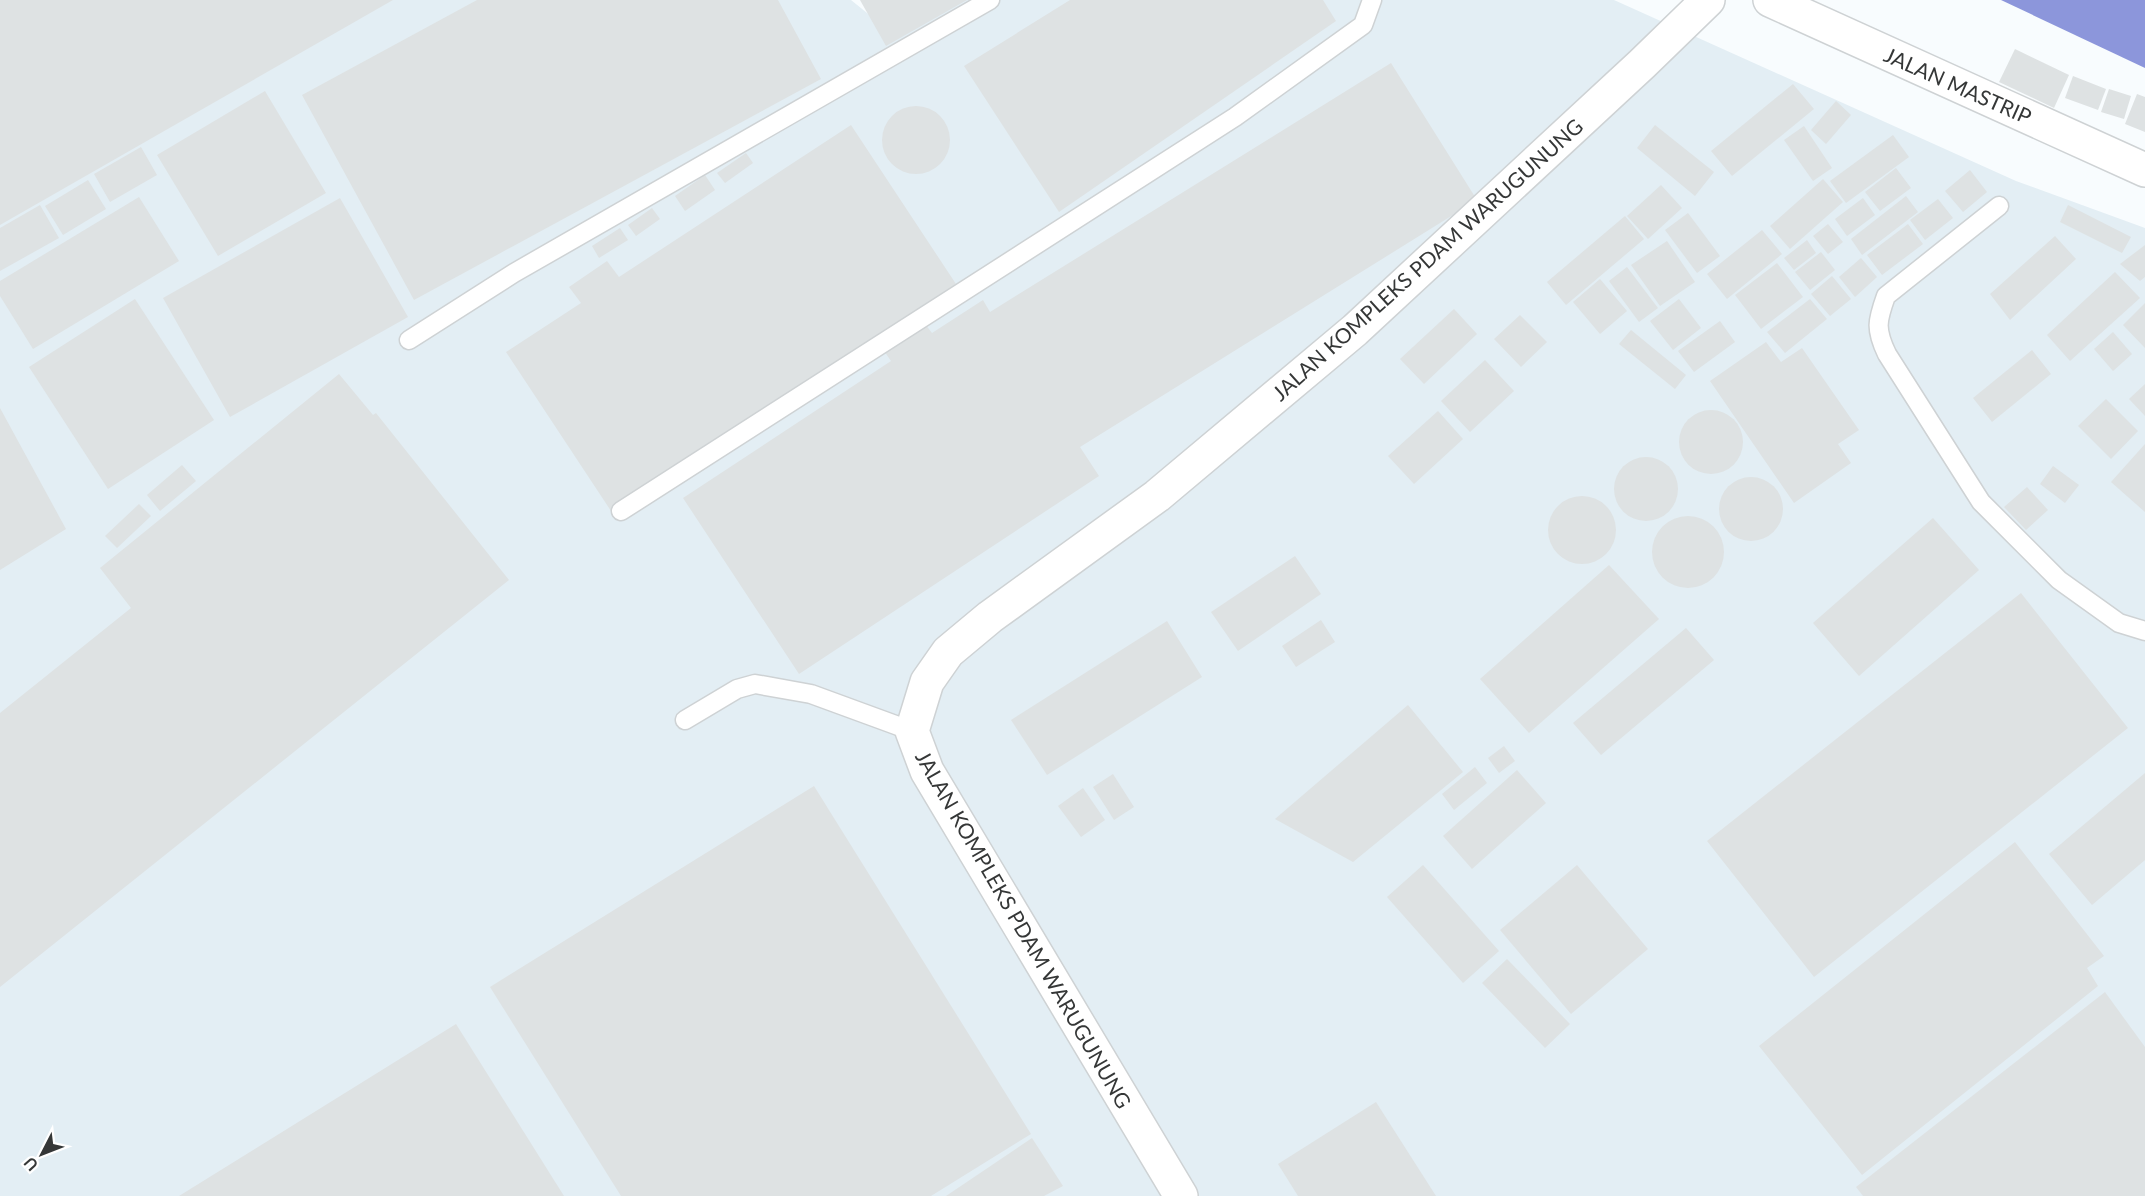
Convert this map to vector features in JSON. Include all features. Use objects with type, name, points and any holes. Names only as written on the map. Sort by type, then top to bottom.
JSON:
[{"type":"street","name":"JALAN KOMPLEKS PDAM WARUGUNUNG","points":[[1181,1196],[927,771],[912,731],[927,682],[948,652],[990,617],[1157,496],[1355,330],[1708,0]]},
{"type":"street","name":"JALAN MASTRIP","points":[[1770,0],[2145,170]]},
{"type":"lane","points":[[409,340],[514,273],[990,0]]},
{"type":"lane","points":[[621,511],[1235,117],[1363,25],[1372,0]]},
{"type":"lane","points":[[1999,206],[1886,296],[1879,316],[1878,336],[1887,354],[1981,502],[2059,580],[2119,623],[2145,632]]},
{"type":"lane","points":[[685,720],[737,689],[755,684],[811,694],[912,731]]},
{"type":"shaded area","points":[[0,0],[851,0],[888,30],[942,0],[1614,0],[2016,181],[2145,228],[2145,1196],[0,1196]]},
{"type":"water","points":[[2001,0],[2145,0],[2145,68]]},
{"type":"building","points":[[0,0],[393,0],[0,225]]},
{"type":"building","points":[[477,0],[778,0],[821,79],[414,300],[302,95]]},
{"type":"building","points":[[860,0],[967,0],[886,46]]},
{"type":"building","points":[[1070,0],[1323,0],[1336,21],[1059,212],[964,66]]},
{"type":"building","points":[[2015,49],[2069,75],[2054,108],[1999,82]]},
{"type":"building","points":[[1391,63],[1477,200],[1080,447],[1099,476],[799,674],[683,498],[891,361],[882,348],[922,320],[932,333],[983,300],[990,312]]},
{"type":"building","points":[[2073,76],[2106,89],[2098,110],[2065,98]]},
{"type":"building","points":[[1793,84],[1814,109],[1732,176],[1711,151]]},
{"type":"building","points":[[2109,89],[2131,96],[2124,119],[2101,112]]},
{"type":"building","points":[[265,91],[326,193],[218,256],[157,155]]},
{"type":"building","points":[[2137,94],[2145,97],[2145,132],[2125,124]]},
{"type":"building","points":[[1836,101],[1851,115],[1826,144],[1811,130]]},
{"type":"building","points":[[916,106],[929,109],[940,116],[947,127],[950,140],[947,153],[940,164],[929,171],[916,174],[903,171],[892,164],[885,153],[882,140],[885,127],[892,116],[903,109]]},
{"type":"building","points":[[851,125],[956,284],[611,511],[506,352],[581,303],[569,287],[607,261],[619,277]]},
{"type":"building","points":[[1655,125],[1714,172],[1695,196],[1637,148]]},
{"type":"building","points":[[1804,126],[1832,168],[1813,181],[1784,140]]},
{"type":"building","points":[[1893,135],[1909,157],[1846,203],[1830,181]]},
{"type":"building","points":[[141,147],[157,175],[110,202],[94,174]]},
{"type":"building","points":[[746,153],[753,163],[725,183],[717,173]]},
{"type":"building","points":[[1896,168],[1911,188],[1880,211],[1865,192]]},
{"type":"building","points":[[1970,170],[1987,192],[1963,212],[1945,191]]},
{"type":"building","points":[[705,175],[715,190],[685,211],[675,196]]},
{"type":"building","points":[[1823,179],[1843,202],[1790,249],[1770,226]]},
{"type":"building","points":[[88,180],[106,209],[63,235],[45,206]]},
{"type":"building","points":[[1661,185],[1682,208],[1648,239],[1627,216]]},
{"type":"building","points":[[1906,196],[1918,212],[1862,255],[1851,239]]},
{"type":"building","points":[[139,197],[179,261],[33,349],[0,296],[0,281]]},
{"type":"building","points":[[340,198],[408,317],[230,417],[163,298]]},
{"type":"building","points":[[1863,198],[1875,215],[1847,236],[1835,219]]},
{"type":"building","points":[[1938,199],[1953,218],[1925,240],[1910,220]]},
{"type":"building","points":[[40,205],[59,238],[0,271],[0,228]]},
{"type":"building","points":[[2068,205],[2131,237],[2122,253],[2060,222]]},
{"type":"building","points":[[652,208],[660,219],[636,236],[628,225]]},
{"type":"building","points":[[1688,213],[1720,256],[1697,273],[1665,230]]},
{"type":"building","points":[[1625,216],[1644,239],[1566,305],[1547,282]]},
{"type":"building","points":[[1828,224],[1843,242],[1828,254],[1813,236]]},
{"type":"building","points":[[1908,224],[1923,244],[1882,275],[1867,255]]},
{"type":"building","points":[[620,228],[628,240],[599,258],[592,246]]},
{"type":"building","points":[[1762,230],[1782,254],[1727,299],[1707,274]]},
{"type":"building","points":[[2055,236],[2076,259],[2010,320],[1990,294]]},
{"type":"building","points":[[1807,240],[1816,253],[1794,270],[1784,258]]},
{"type":"building","points":[[1667,241],[1695,282],[1660,306],[1631,265]]},
{"type":"building","points":[[2145,245],[2145,277],[2140,281],[2120,264]]},
{"type":"building","points":[[1821,252],[1835,270],[1810,290],[1795,272]]},
{"type":"building","points":[[1861,258],[1877,277],[1855,297],[1839,277]]},
{"type":"building","points":[[1777,263],[1803,297],[1761,329],[1735,295]]},
{"type":"building","points":[[1627,267],[1658,308],[1639,322],[1609,281]]},
{"type":"building","points":[[2115,272],[2140,298],[2070,361],[2047,335]]},
{"type":"building","points":[[1832,276],[1851,299],[1830,316],[1811,294]]},
{"type":"building","points":[[1600,279],[1627,311],[1600,334],[1573,302]]},
{"type":"building","points":[[135,299],[214,420],[108,489],[29,367]]},
{"type":"building","points":[[1679,299],[1701,328],[1673,350],[1650,321]]},
{"type":"building","points":[[1810,299],[1827,319],[1785,353],[1767,332]]},
{"type":"building","points":[[2145,303],[2145,348],[2123,325]]},
{"type":"building","points":[[1454,309],[1477,334],[1424,384],[1400,359]]},
{"type":"building","points":[[1520,315],[1547,342],[1521,367],[1494,339]]},
{"type":"building","points":[[1720,321],[1735,342],[1694,372],[1678,351]]},
{"type":"building","points":[[1631,330],[1686,375],[1675,389],[1619,344]]},
{"type":"building","points":[[2113,332],[2132,354],[2113,371],[2094,349]]},
{"type":"building","points":[[1766,342],[1781,362],[1802,348],[1859,430],[1838,444],[1851,463],[1794,503],[1710,381]]},
{"type":"building","points":[[2032,350],[2051,374],[1992,422],[1973,398]]},
{"type":"building","points":[[1485,360],[1514,391],[1470,432],[1441,401]]},
{"type":"building","points":[[339,374],[373,415],[376,413],[509,580],[0,987],[0,713],[131,608],[100,568]]},
{"type":"building","points":[[2145,384],[2145,416],[2129,399]]},
{"type":"building","points":[[2106,399],[2138,431],[2111,459],[2078,426]]},
{"type":"building","points":[[0,408],[66,529],[0,570]]},
{"type":"building","points":[[1705,410],[1717,410],[1734,419],[1741,430],[1743,442],[1741,454],[1734,465],[1717,474],[1705,474],[1693,469],[1684,460],[1679,448],[1679,436],[1684,424],[1693,415]]},
{"type":"building","points":[[1438,411],[1463,439],[1414,484],[1388,456]]},
{"type":"building","points":[[2145,444],[2145,512],[2111,482]]},
{"type":"building","points":[[1646,457],[1664,463],[1672,471],[1678,489],[1672,507],[1664,515],[1646,521],[1628,515],[1620,507],[1614,489],[1620,471],[1628,463]]},
{"type":"building","points":[[182,465],[196,481],[160,511],[147,495]]},
{"type":"building","points":[[2053,466],[2079,485],[2065,503],[2040,484]]},
{"type":"building","points":[[1751,477],[1774,486],[1783,509],[1774,532],[1751,541],[1728,532],[1719,509],[1728,486]]},
{"type":"building","points":[[2027,487],[2048,510],[2026,530],[2004,507]]},
{"type":"building","points":[[1582,496],[1595,499],[1606,506],[1613,517],[1616,530],[1613,543],[1606,554],[1595,561],[1582,564],[1569,561],[1558,554],[1551,543],[1548,530],[1551,517],[1558,506],[1569,499]]},
{"type":"building","points":[[139,504],[151,516],[117,548],[105,536]]},
{"type":"building","points":[[1688,516],[1708,522],[1718,532],[1724,552],[1718,572],[1708,582],[1688,588],[1668,582],[1658,572],[1652,552],[1658,532],[1668,522]]},
{"type":"building","points":[[1933,518],[1979,570],[1859,676],[1813,623]]},
{"type":"building","points":[[1295,556],[1321,594],[1238,651],[1211,612]]},
{"type":"building","points":[[1609,565],[1659,619],[1529,733],[1480,679]]},
{"type":"building","points":[[2021,593],[2128,728],[1814,977],[1707,841]]},
{"type":"building","points":[[1321,620],[1335,642],[1296,667],[1282,646]]},
{"type":"building","points":[[1167,621],[1202,677],[1047,775],[1011,720]]},
{"type":"building","points":[[1686,628],[1714,660],[1601,755],[1573,723]]},
{"type":"building","points":[[1408,705],[1463,772],[1353,862],[1275,819]]},
{"type":"building","points":[[1504,746],[1515,761],[1499,773],[1488,758]]},
{"type":"building","points":[[1475,767],[1487,783],[1454,810],[1442,794]]},
{"type":"building","points":[[1517,770],[1546,803],[1472,869],[1443,836]]},
{"type":"building","points":[[2145,773],[2145,860],[2092,905],[2049,854]]},
{"type":"building","points":[[1113,774],[1134,807],[1114,820],[1093,787]]},
{"type":"building","points":[[814,786],[1031,1134],[931,1196],[621,1196],[490,987]]},
{"type":"building","points":[[1083,788],[1105,820],[1081,837],[1058,806]]},
{"type":"building","points":[[2015,842],[2104,956],[2087,968],[2098,986],[1862,1175],[1759,1046]]},
{"type":"building","points":[[1423,865],[1499,951],[1463,983],[1387,897]]},
{"type":"building","points":[[1577,865],[1648,949],[1571,1014],[1500,930]]},
{"type":"building","points":[[1507,959],[1570,1024],[1545,1048],[1482,983]]},
{"type":"building","points":[[2105,992],[2145,1047],[2145,1196],[1863,1196],[1856,1187]]},
{"type":"building","points":[[456,1024],[564,1196],[179,1196]]},
{"type":"building","points":[[1376,1102],[1436,1196],[1298,1196],[1278,1164]]},
{"type":"building","points":[[1032,1138],[1063,1186],[1044,1196],[946,1196]]}]
